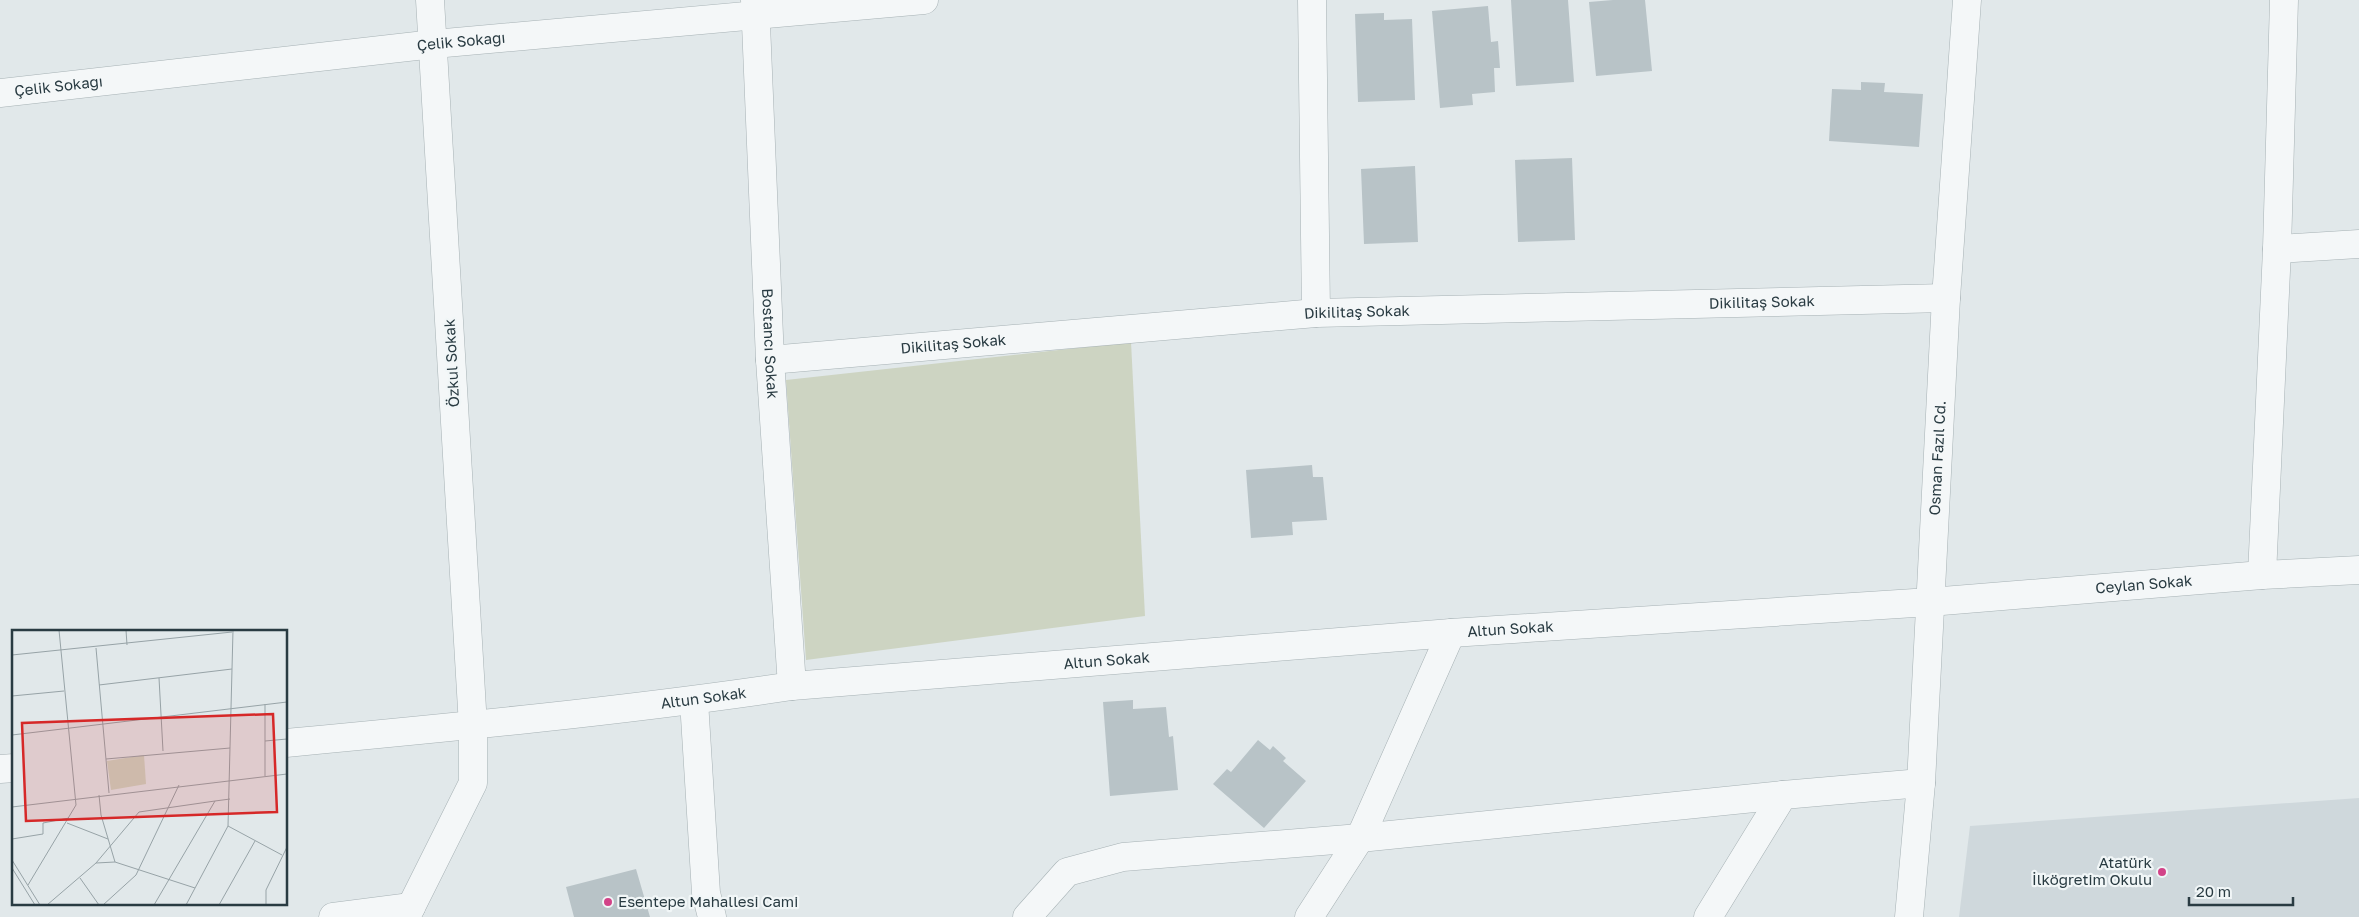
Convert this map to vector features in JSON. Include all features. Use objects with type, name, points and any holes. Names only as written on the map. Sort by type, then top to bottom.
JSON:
[{"type":"street","name":"Özkul Sokak","points":[[408,912],[473,782],[472,726],[430,0]]},
{"type":"street","name":"Çelik Sokağı","points":[[0,93],[755,7],[924,0]]},
{"type":"street","points":[[1312,0],[1316,313]]},
{"type":"street","name":"Osman Fazıl Cd.","points":[[1910,917],[1921,783],[1946,298],[1967,0]]},
{"type":"street","points":[[2262,575],[2277,249],[2284,0]]},
{"type":"street","name":"Bostancı Sokak","points":[[755,7],[770,360],[792,686]]},
{"type":"street","points":[[2277,249],[2359,244]]},
{"type":"street","name":"Dikilitaş Sokak","points":[[770,360],[1316,313],[1946,298]]},
{"type":"street","name":"Ceylan Sokak","points":[[1930,602],[2262,575],[2359,570]]},
{"type":"street","name":"Altun Sokak","points":[[288,743],[472,726],[694,701],[792,686],[1452,633],[1930,602]]},
{"type":"street","points":[[1309,917],[1360,838],[1452,633]]},
{"type":"street","points":[[694,701],[706,893],[712,917]]},
{"type":"street","points":[[1027,917],[1067,872],[1123,857],[1360,838],[1783,795],[1921,783]]},
{"type":"street","points":[[1708,917],[1783,795]]},
{"type":"street","points":[[333,917],[408,912]]},
{"type":"shaded area","name":"Atatürk İlköğretim Okulu","points":[[2359,798],[2359,917],[1959,917],[1970,826]]},
{"type":"green space","points":[[1131,342],[1145,616],[806,660],[786,380]]},
{"type":"building","points":[[1511,0],[1568,0],[1574,82],[1516,86]]},
{"type":"building","points":[[1645,0],[1652,71],[1596,76],[1589,2]]},
{"type":"building","points":[[1488,6],[1491,42],[1498,41],[1500,68],[1494,68],[1495,92],[1472,94],[1473,105],[1440,108],[1432,11]]},
{"type":"building","points":[[1384,13],[1384,20],[1412,19],[1415,100],[1358,102],[1355,14]]},
{"type":"building","points":[[1861,82],[1885,83],[1884,92],[1923,94],[1919,147],[1829,141],[1832,89],[1861,90]]},
{"type":"building","points":[[1572,158],[1575,240],[1518,242],[1515,160]]},
{"type":"building","points":[[1415,166],[1418,242],[1364,244],[1361,169]]},
{"type":"building","points":[[1312,465],[1313,477],[1323,477],[1327,520],[1292,522],[1293,535],[1251,538],[1246,470]]},
{"type":"building","points":[[1133,700],[1133,709],[1166,707],[1169,737],[1173,736],[1178,790],[1110,796],[1103,702]]},
{"type":"building","points":[[1258,740],[1270,750],[1273,746],[1286,758],[1283,761],[1306,781],[1264,828],[1213,784],[1227,769],[1231,772]]},
{"type":"building","name":"Esentepe Mahallesi Cami","points":[[636,869],[650,917],[574,917],[566,887]]},
{"type":"place","name":"Atatürk İlköğretim Okulu","points":[[2162,872]]},
{"type":"place","name":"Esentepe Mahallesi Cami","points":[[608,902]]}]
